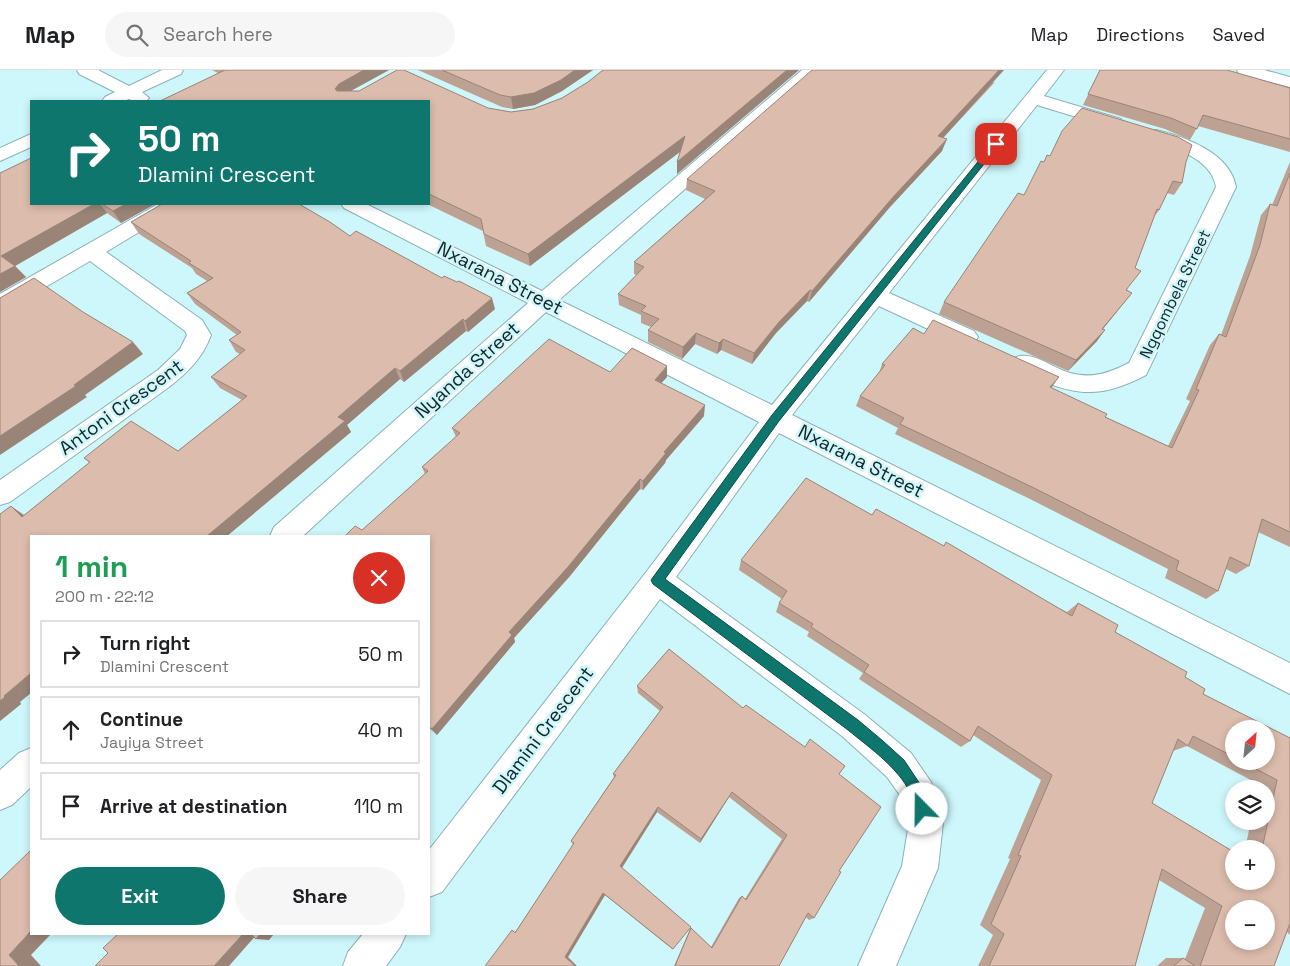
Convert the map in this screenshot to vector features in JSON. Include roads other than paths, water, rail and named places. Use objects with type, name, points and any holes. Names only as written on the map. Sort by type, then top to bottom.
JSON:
[{"type":"street","points":[[85,70],[144,100]]},
{"type":"street","points":[[113,100],[175,70]]},
{"type":"street","name":"Nyanda Street","points":[[285,535],[544,301],[812,70]]},
{"type":"street","name":"Dlamini Crescent","points":[[430,878],[657,580],[776,418],[1056,70]]},
{"type":"street","points":[[1245,70],[1290,82]]},
{"type":"street","name":"Ngqombela Street","points":[[1009,357],[1062,381],[1083,385],[1104,384],[1121,379],[1138,369],[1226,187],[1227,180],[1215,165],[1173,140],[1033,98]]},
{"type":"street","points":[[0,156],[30,141]]},
{"type":"street","points":[[0,304],[170,205]]},
{"type":"street","name":"Nxarana Street","points":[[353,205],[1290,679]]},
{"type":"street","name":"Antoni Crescent","points":[[0,494],[160,381],[192,352],[199,335],[194,326],[91,251]]},
{"type":"street","points":[[874,296],[982,344]]},
{"type":"street","points":[[657,580],[853,725],[899,765],[919,794],[926,823],[920,868],[876,966]]},
{"type":"street","points":[[0,793],[30,766]]},
{"type":"street","points":[[362,966],[386,935]]}]
